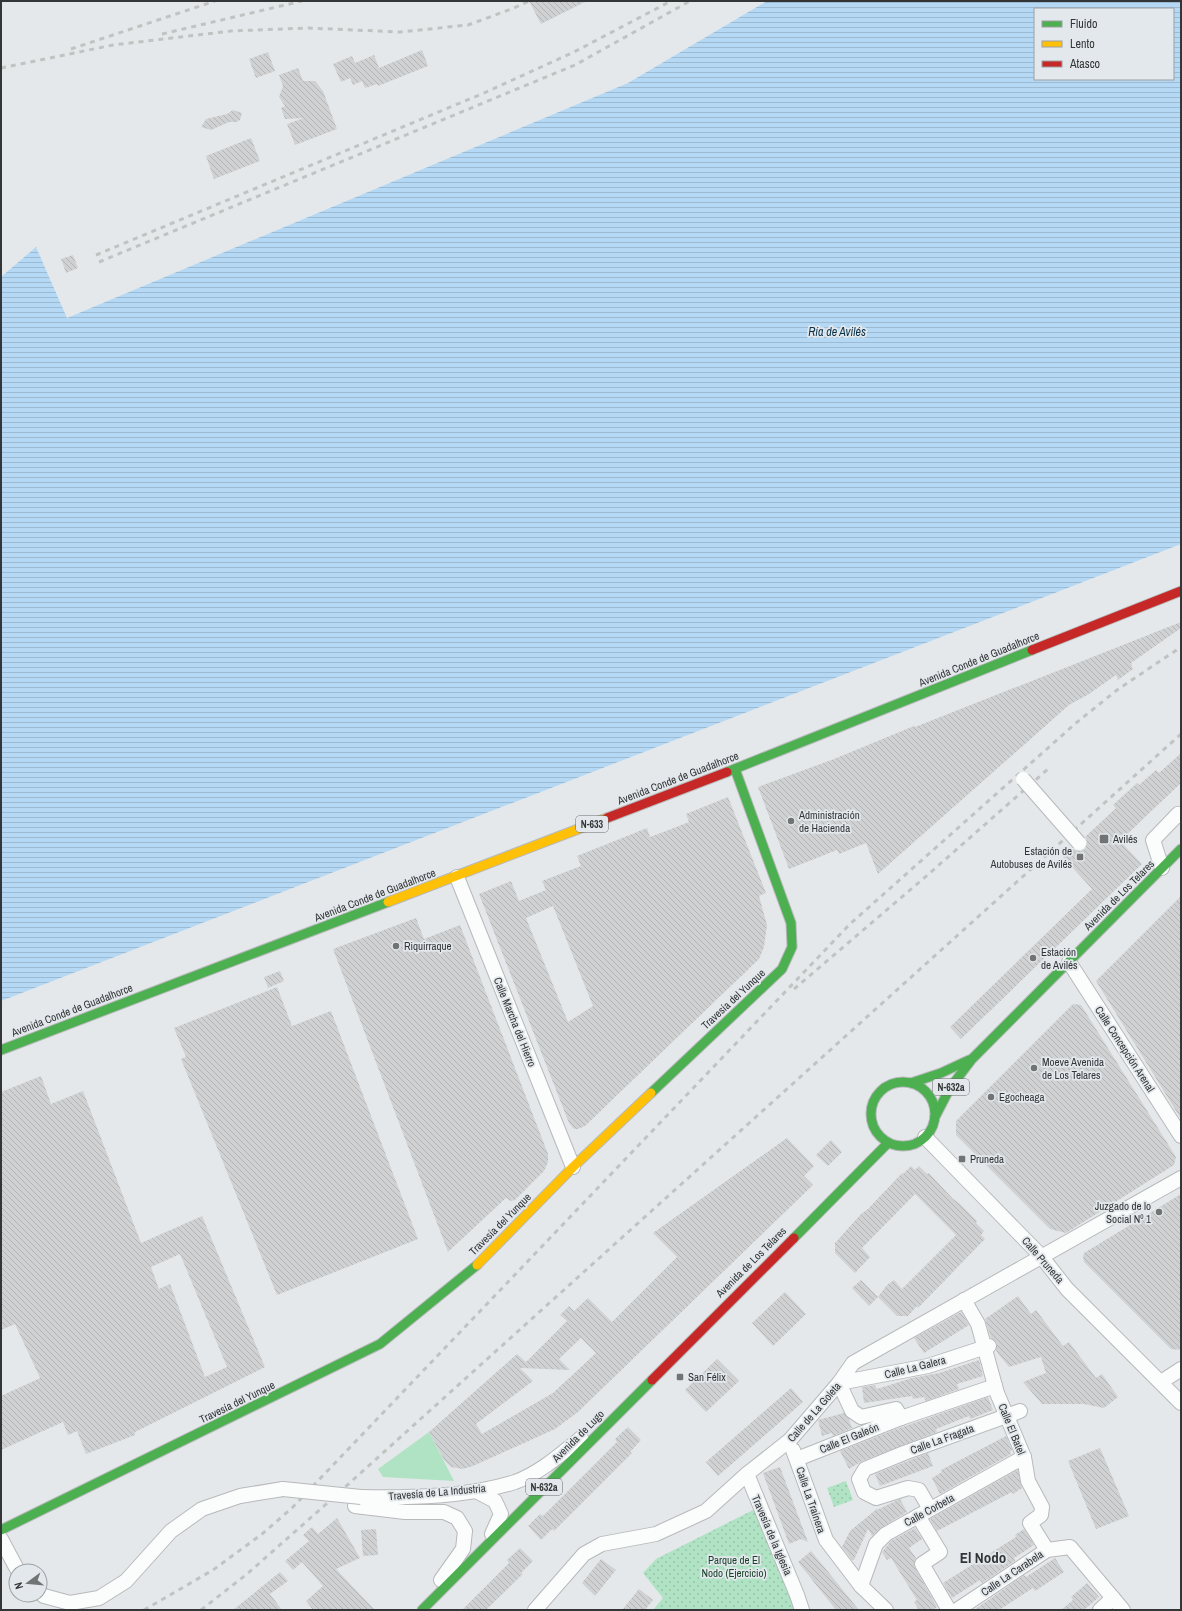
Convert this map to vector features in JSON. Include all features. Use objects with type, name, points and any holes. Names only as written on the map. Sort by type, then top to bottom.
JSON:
[{"type":"main road","name":"Avenida Conde de Guadalhorce","points":[[1,1050],[457,877],[735,769],[1181,591]]},
{"type":"main road","name":"Travesía del Yunque","points":[[1,1530],[380,1344],[471,1271],[573,1167],[782,969],[792,950],[794,938],[792,923],[735,769]]},
{"type":"main road","name":"Avenida de Los Telares","points":[[935,1117],[950,1088],[972,1059],[1181,849]]},
{"type":"main road","name":"Avenida de Los Telares","points":[[911,1083],[941,1073],[972,1059]]},
{"type":"main road","name":"N-632a","points":[[867,1139],[872,1125],[870,1114],[874,1100],[880,1091],[890,1085],[900,1082],[911,1083],[921,1088],[929,1096],[934,1106],[935,1117],[932,1128],[925,1137]]},
{"type":"main road","points":[[872,1125],[878,1135],[888,1143],[898,1146],[910,1146],[925,1137]]},
{"type":"main road","name":"Avenida de Los Telares","points":[[666,1365],[888,1143]]},
{"type":"main road","name":"Avenida de Los Telares","points":[[854,1177],[860,1160]]},
{"type":"main road","name":"Avenida de Lugo","points":[[421,1610],[486,1547],[666,1365]]},
{"type":"street","points":[[1023,779],[1079,843]]},
{"type":"street","points":[[1162,868],[1153,840],[1178,814],[1181,816]]},
{"type":"street","name":"Calle Marcha del Hierro","points":[[457,877],[573,1167]]},
{"type":"street","name":"Calle Concepción Arenal","points":[[1069,962],[1181,1136]]},
{"type":"street","name":"Calle Pruneda","points":[[925,1137],[1041,1256],[1067,1289],[1181,1403]]},
{"type":"street","name":"Calle de La Goleta","points":[[535,1610],[584,1554],[602,1544],[656,1534],[706,1511],[747,1474],[790,1440],[839,1384],[853,1363],[1181,1178]]},
{"type":"street","name":"Calle El Batel","points":[[964,1300],[978,1324],[987,1346],[996,1389],[1013,1414],[1024,1457],[1028,1481],[1042,1507],[1041,1515],[1030,1523],[1047,1550]]},
{"type":"street","name":"Calle La Galera","points":[[839,1384],[928,1366],[987,1346]]},
{"type":"street","name":"Travesía de La Industria","points":[[358,1501],[476,1491],[516,1481],[552,1462],[666,1365]]},
{"type":"street","points":[[1161,1382],[1181,1369]]},
{"type":"street","name":"Calle El Galeón","points":[[839,1384],[852,1411],[861,1417],[896,1409],[901,1418]]},
{"type":"street","name":"Calle El Galeón","points":[[797,1459],[901,1418],[996,1389]]},
{"type":"street","name":"Calle La Fragata","points":[[924,1512],[919,1490],[908,1488],[876,1498],[864,1492],[860,1479],[865,1469],[904,1453],[1013,1414]]},
{"type":"street","name":"Calle La Trainera","points":[[790,1440],[826,1540],[861,1586],[886,1610]]},
{"type":"street","name":"Calle Corbeta","points":[[861,1586],[876,1544],[886,1534],[1024,1457]]},
{"type":"street","name":"Travesía de la Iglesia","points":[[747,1474],[802,1610]]},
{"type":"street","points":[[476,1491],[494,1501],[501,1514],[486,1547]]},
{"type":"street","name":"Travesía de La Industria","points":[[48,1597],[70,1603],[99,1598],[126,1581],[171,1531],[202,1510],[240,1496],[281,1493],[358,1501],[405,1512],[444,1512],[457,1518],[465,1531],[463,1549],[421,1610]]},
{"type":"street","points":[[924,1512],[940,1552],[922,1564],[949,1610]]},
{"type":"street","points":[[1,1540],[14,1563]]},
{"type":"street","points":[[1047,1550],[1070,1547],[1123,1610]]},
{"type":"street","name":"Calle La Carabela","points":[[957,1610],[1047,1550]]},
{"type":"street","name":"Travesía de la Iglesia","points":[[797,1595],[808,1610]]},
{"type":"street","points":[[1100,1610],[1113,1598]]},
{"type":"green space","points":[[429,1432],[454,1481],[383,1477],[378,1469]]},
{"type":"green space","points":[[846,1481],[853,1500],[834,1507],[827,1488]]},
{"type":"green space","name":"Parque de El Nodo (Ejercicio)","points":[[755,1509],[798,1610],[653,1610],[663,1598],[643,1573],[656,1559]]},
{"type":"water","name":"Ría de Avilés","points":[[767,1],[1181,1],[1181,544],[1,1001],[1,277],[36,247],[67,318],[628,83]]},
{"type":"building","points":[[529,1],[587,1],[541,24]]},
{"type":"building","points":[[422,50],[428,66],[378,86],[377,84],[365,88],[362,81],[353,85],[350,78],[341,82],[333,64],[352,56],[355,63],[374,55],[379,68]]},
{"type":"building","points":[[268,52],[275,71],[256,78],[249,59]]},
{"type":"building","points":[[298,68],[303,81],[315,81],[323,91],[337,129],[295,145],[287,124],[304,118],[285,119],[281,108],[285,106],[279,97],[283,86],[279,75]]},
{"type":"building","points":[[233,110],[242,113],[240,120],[237,122],[229,122],[211,130],[201,127],[206,119],[227,114]]},
{"type":"building","points":[[251,138],[260,161],[214,179],[206,156]]},
{"type":"building","points":[[73,255],[78,268],[66,273],[61,259]]},
{"type":"building","points":[[1181,622],[1181,628],[1131,663],[1133,669],[1118,680],[1116,675],[1089,694],[1069,705],[878,874],[866,843],[839,854],[837,850],[789,869],[758,787],[834,759],[914,726],[915,727]]},
{"type":"building","name":"Estación de Avilés","points":[[1181,753],[1181,783],[1120,841],[1142,864],[961,1039],[950,1027],[1092,889],[1063,857],[1073,849],[1080,851],[1085,849],[1087,842],[1085,837],[1116,808],[1113,805],[1137,783],[1139,785],[1156,770],[1159,773]]},
{"type":"building","points":[[728,797],[766,893],[759,896],[767,925],[764,947],[759,959],[585,1126],[574,1129],[569,1123],[479,894],[511,881],[519,901],[546,890],[542,881],[581,866],[577,856],[647,828],[650,837],[666,831],[689,822],[686,814]],"holes":[[[553,906],[593,1006],[568,1022],[526,918]]]},
{"type":"building","points":[[1181,896],[1181,1119],[1096,981]]},
{"type":"building","points":[[416,918],[424,939],[460,925],[548,1154],[548,1162],[544,1171],[515,1200],[511,1201],[506,1198],[448,1252],[333,949]]},
{"type":"building","points":[[280,971],[284,981],[268,988],[264,977]]},
{"type":"building","points":[[277,987],[292,1026],[331,1011],[418,1239],[277,1295],[181,1059],[186,1057],[174,1028]]},
{"type":"building","points":[[1073,1004],[1081,1005],[1176,1157],[1174,1165],[1066,1233],[1050,1229],[956,1135],[956,1121]]},
{"type":"building","points":[[41,1076],[51,1104],[83,1091],[141,1243],[202,1216],[265,1367],[135,1432],[135,1435],[86,1454],[77,1431],[68,1435],[63,1422],[1,1450],[1,1396],[40,1378],[15,1324],[1,1330],[1,1092]],"holes":[[[180,1254],[227,1367],[205,1377],[170,1284],[159,1289],[151,1267]]]},
{"type":"building","points":[[787,1138],[814,1166],[804,1176],[813,1185],[578,1412],[555,1429],[473,1466],[463,1469],[451,1467],[444,1460],[429,1432],[517,1354],[526,1362],[567,1321],[560,1315],[569,1306],[574,1311],[588,1298],[612,1322],[677,1257],[653,1233]],"holes":[[[581,1338],[596,1353],[553,1393],[482,1434],[476,1424],[533,1381],[520,1368],[570,1370],[559,1359]]]},
{"type":"building","points":[[831,1140],[842,1152],[828,1166],[816,1155]]},
{"type":"building","points":[[911,1166],[915,1170],[919,1166],[927,1174],[929,1173],[953,1199],[977,1221],[976,1223],[984,1231],[981,1235],[985,1239],[918,1308],[917,1306],[908,1316],[897,1316],[878,1297],[887,1285],[894,1280],[902,1289],[956,1235],[915,1194],[862,1248],[870,1257],[855,1273],[835,1253],[835,1243],[861,1214],[868,1209],[902,1173],[903,1174]]},
{"type":"building","points":[[1181,1194],[1181,1350],[1171,1349],[1084,1262],[1083,1257],[1084,1253]]},
{"type":"building","points":[[861,1280],[878,1297],[869,1306],[852,1288]]},
{"type":"building","points":[[785,1292],[806,1314],[773,1346],[752,1323]]},
{"type":"building","points":[[1018,1296],[1031,1314],[1036,1310],[1063,1346],[1069,1342],[1096,1378],[1102,1374],[1118,1397],[1104,1408],[1084,1404],[1042,1404],[1023,1382],[1046,1373],[1041,1357],[1009,1367],[996,1350],[997,1343],[991,1338],[985,1319]]},
{"type":"building","points":[[961,1312],[969,1325],[924,1353],[914,1338]]},
{"type":"building","points":[[717,1359],[739,1381],[706,1412],[685,1390]]},
{"type":"building","points":[[979,1360],[983,1376],[957,1384],[959,1389],[926,1401],[924,1397],[913,1399],[912,1396],[864,1403],[862,1387],[875,1385],[877,1389],[912,1378],[939,1373]]},
{"type":"building","points":[[791,1388],[803,1402],[718,1476],[706,1462]]},
{"type":"building","points":[[988,1397],[993,1410],[970,1419],[969,1416],[936,1429],[937,1432],[862,1461],[849,1469],[840,1451],[894,1430]]},
{"type":"building","points":[[844,1413],[849,1419],[852,1428],[833,1436],[832,1433],[822,1436],[818,1420]]},
{"type":"building","points":[[628,1427],[641,1440],[630,1452],[632,1453],[554,1531],[552,1529],[541,1540],[528,1526],[540,1514],[543,1516],[617,1442],[615,1439]]},
{"type":"building","points":[[1006,1436],[1012,1450],[1010,1452],[1011,1454],[940,1494],[932,1478],[942,1472],[941,1470]]},
{"type":"building","points":[[1100,1448],[1129,1516],[1096,1529],[1068,1461]]},
{"type":"building","points":[[928,1453],[933,1466],[880,1486],[875,1474]]},
{"type":"building","points":[[780,1467],[808,1542],[801,1539],[789,1544],[763,1473]]},
{"type":"building","points":[[1018,1470],[1022,1488],[1013,1494],[1012,1492],[937,1531],[930,1519]]},
{"type":"building","points":[[900,1499],[907,1512],[882,1527],[872,1536],[868,1529],[854,1560],[852,1560],[842,1547],[850,1531],[878,1508],[877,1510]]},
{"type":"building","points":[[337,1518],[360,1558],[336,1569],[375,1610],[313,1610],[306,1601],[323,1586],[302,1562],[293,1570],[285,1561],[309,1541],[303,1535],[312,1527],[318,1534]]},
{"type":"building","points":[[915,1528],[922,1539],[909,1548],[916,1558],[914,1564],[915,1568],[937,1607],[933,1610],[919,1610],[914,1602],[917,1600],[891,1558],[887,1560],[882,1552],[891,1541]]},
{"type":"building","points":[[376,1529],[378,1555],[363,1556],[361,1530]]},
{"type":"building","points":[[1024,1529],[1034,1545],[1014,1558],[1015,1561],[982,1583],[980,1580],[952,1598],[943,1583],[1016,1537],[1015,1535]]},
{"type":"building","points":[[520,1548],[533,1561],[521,1573],[523,1574],[486,1610],[462,1610],[509,1563],[507,1560]]},
{"type":"building","points":[[811,1551],[859,1610],[836,1610],[798,1562]]},
{"type":"building","points":[[1055,1558],[1064,1572],[1035,1591],[1033,1588],[999,1610],[974,1610],[1024,1575],[1026,1577]]},
{"type":"building","points":[[601,1559],[616,1570],[595,1596],[582,1583]]},
{"type":"building","points":[[280,1572],[288,1581],[270,1594],[282,1610],[233,1610]]},
{"type":"building","points":[[1087,1583],[1099,1597],[1084,1610],[1061,1610],[1073,1600],[1071,1597]]},
{"type":"building","points":[[639,1589],[653,1600],[645,1610],[622,1610]]},
{"type":"railway","points":[[71,49],[215,1]]},
{"type":"railway","points":[[162,34],[302,1]]},
{"type":"railway","points":[[1,68],[113,45],[231,31],[308,28],[400,32],[468,25],[529,1]]},
{"type":"railway","points":[[96,255],[484,93],[574,52],[671,1]]},
{"type":"railway","points":[[99,262],[575,65],[690,1]]},
{"type":"railway","points":[[144,1610],[213,1570],[262,1534],[292,1508],[850,924],[1076,723],[1117,690],[1181,647]]},
{"type":"railway","points":[[201,1610],[247,1574],[324,1506],[1181,734]]},
{"type":"railway","points":[[794,989],[923,879],[1048,769]]},
{"type":"traffic: fast","points":[[727,772],[1032,650]]},
{"type":"traffic: fast","points":[[651,1093],[782,969],[792,947],[791,923],[735,769]]},
{"type":"traffic: fast","points":[[935,1117],[950,1088],[972,1059],[1181,849]]},
{"type":"traffic: fast","points":[[1,1050],[388,902]]},
{"type":"traffic: fast","points":[[911,1083],[941,1073],[969,1060]]},
{"type":"traffic: fast","points":[[903,1082],[915,1084],[926,1091],[933,1102],[935,1114],[933,1126],[926,1137],[915,1144],[903,1146],[891,1144],[880,1137],[873,1126],[871,1114],[873,1102],[880,1091],[891,1084],[903,1082]]},
{"type":"traffic: fast","points":[[794,1238],[888,1143]]},
{"type":"traffic: fast","points":[[1,1530],[380,1344],[477,1265]]},
{"type":"traffic: fast","points":[[422,1610],[652,1380]]},
{"type":"traffic: slow","points":[[388,902],[607,818]]},
{"type":"traffic: slow","points":[[477,1265],[573,1167],[651,1093]]},
{"type":"traffic: jam","points":[[1032,650],[1181,591]]},
{"type":"traffic: jam","points":[[607,818],[727,772]]},
{"type":"traffic: jam","points":[[652,1380],[794,1238]]},
{"type":"place","name":"Administración de Hacienda","points":[[791,821]]},
{"type":"place","name":"Avilés","points":[[1104,839]]},
{"type":"place","name":"Estación de Autobuses de Avilés","points":[[1080,857]]},
{"type":"place","name":"Riquirraque","points":[[396,946]]},
{"type":"place","name":"Estación de Avilés","points":[[1033,958]]},
{"type":"place","name":"Moeve Avenida de Los Telares","points":[[1034,1068]]},
{"type":"place","name":"Egocheaga","points":[[991,1097]]},
{"type":"place","name":"Pruneda","points":[[962,1159]]},
{"type":"place","name":"Juzgado de lo Social Nº 1","points":[[1159,1212]]},
{"type":"place","name":"San Félix","points":[[680,1377]]},
{"type":"district","name":"El Nodo","points":[[983,1557]]}]
